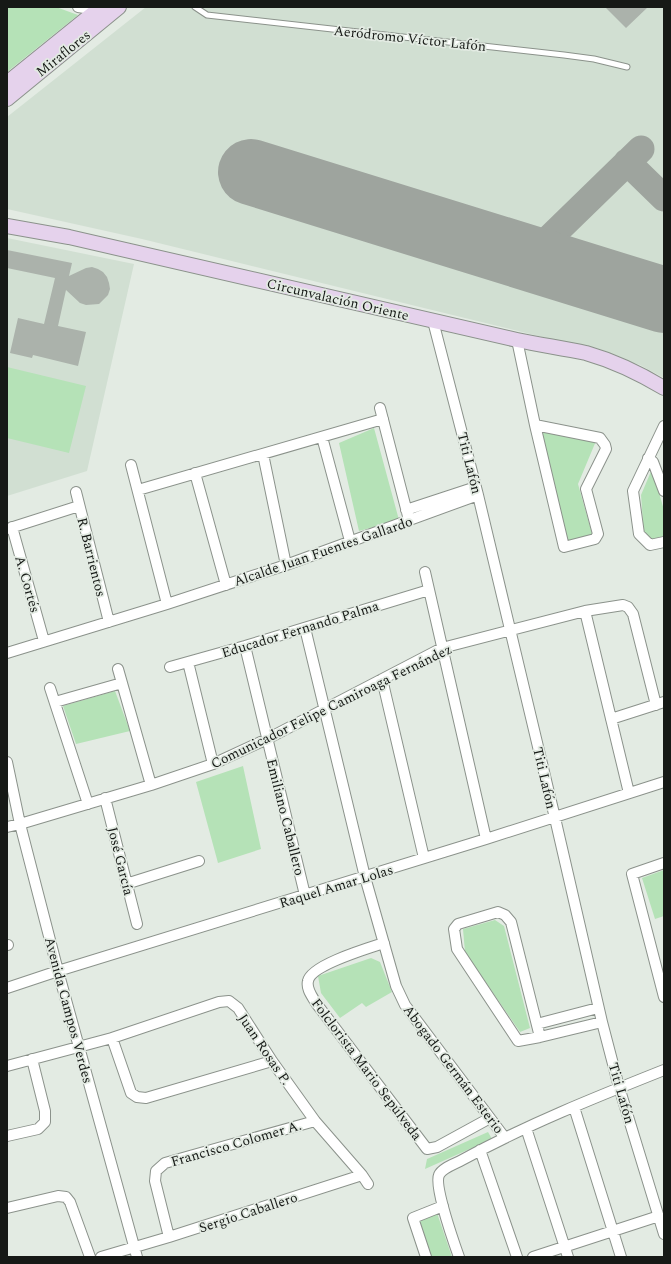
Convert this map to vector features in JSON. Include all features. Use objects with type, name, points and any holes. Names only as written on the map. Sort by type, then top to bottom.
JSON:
[{"type":"street","points":[[78,7],[99,8]]},
{"type":"street","name":"Miraflores","points":[[7,99],[119,7]]},
{"type":"street","name":"Miraflores","points":[[7,83],[99,8]]},
{"type":"street","name":"Circunvalación Oriente","points":[[7,226],[77,239],[433,321],[602,358],[634,371],[664,388]]},
{"type":"street","name":"Titi Lafón","points":[[433,321],[477,491],[555,818],[598,1008],[619,1087],[664,1234]]},
{"type":"street","points":[[517,340],[535,424],[564,547],[596,539],[598,534],[586,489],[606,449],[606,444],[600,438],[535,424]]},
{"type":"street","points":[[380,408],[409,520]]},
{"type":"street","points":[[138,490],[383,419]]},
{"type":"street","points":[[664,426],[650,460],[633,491],[640,534],[650,545],[664,542]]},
{"type":"street","points":[[322,437],[350,541]]},
{"type":"street","points":[[650,460],[664,442]]},
{"type":"street","points":[[263,454],[286,565]]},
{"type":"street","points":[[650,460],[664,491]]},
{"type":"street","points":[[131,466],[167,604]]},
{"type":"street","points":[[195,473],[226,585]]},
{"type":"street","name":"Alcalde Juan Fuentes Gallardo","points":[[406,510],[477,491]]},
{"type":"street","name":"Alcalde Juan Fuentes Gallardo","points":[[7,653],[167,604],[286,565],[409,520],[477,491]]},
{"type":"street","name":"R. Barrientos","points":[[76,492],[108,622]]},
{"type":"street","points":[[10,528],[79,506]]},
{"type":"street","name":"A. Cortés","points":[[10,528],[44,642]]},
{"type":"street","points":[[425,572],[486,839]]},
{"type":"street","name":"Educador Fernando Palma","points":[[170,667],[245,646],[429,590]]},
{"type":"street","name":"Comunicador Felipe Camiroaga Fernández","points":[[7,827],[151,785],[213,764],[267,739],[442,648],[585,611],[623,605],[628,607],[633,614],[660,703]]},
{"type":"street","points":[[585,611],[629,793]]},
{"type":"street","name":"Abogado Germán Esterio","points":[[305,628],[365,877],[396,986],[405,1005],[505,1138]]},
{"type":"street","name":"Emiliano Caballero","points":[[245,646],[305,895]]},
{"type":"street","points":[[188,662],[213,764]]},
{"type":"street","points":[[118,669],[151,785]]},
{"type":"street","points":[[382,680],[424,858]]},
{"type":"street","points":[[55,702],[122,683]]},
{"type":"street","points":[[50,688],[88,804]]},
{"type":"street","points":[[611,719],[660,703]]},
{"type":"street","name":"Avenida Campos Verdes","points":[[7,762],[20,824],[58,971],[136,1252]]},
{"type":"street","name":"Raquel Amar Lolas","points":[[7,988],[555,818],[664,782]]},
{"type":"street","name":"José García","points":[[105,798],[137,924]]},
{"type":"street","points":[[126,884],[199,861]]},
{"type":"street","points":[[664,863],[632,874],[664,997]]},
{"type":"street","points":[[540,1037],[511,922],[506,915],[498,912],[458,924],[454,929],[457,949],[518,1040],[540,1037],[602,1022]]},
{"type":"street","name":"Folclorista Mario Sepúlveda","points":[[384,943],[324,966],[313,972],[308,980],[308,989],[316,1003],[427,1149],[437,1147],[490,1118]]},
{"type":"street","name":"Juan Rosas P.","points":[[7,1066],[112,1038],[219,1002],[229,1001],[238,1008],[272,1061],[315,1121],[362,1175],[368,1184]]},
{"type":"street","points":[[537,1024],[598,1008]]},
{"type":"street","points":[[112,1038],[131,1093],[137,1097],[146,1098],[272,1061]]},
{"type":"street","points":[[7,1136],[38,1129],[45,1122],[45,1111],[32,1059]]},
{"type":"street","points":[[459,1257],[443,1206],[438,1180],[441,1173],[480,1150],[526,1128],[619,1087],[664,1070]]},
{"type":"street","points":[[574,1107],[621,1257]]},
{"type":"street","name":"Francisco Colomer A.","points":[[169,1237],[156,1181],[156,1171],[165,1164],[315,1121]]},
{"type":"street","points":[[526,1128],[568,1257]]},
{"type":"street","points":[[480,1150],[517,1257]]},
{"type":"street","name":"Sergio Caballero","points":[[101,1257],[136,1252],[169,1237],[362,1175]]},
{"type":"street","points":[[7,1208],[58,1196],[66,1197],[70,1202],[90,1257]]},
{"type":"street","points":[[426,1257],[413,1218],[443,1206]]},
{"type":"street","points":[[533,1257],[659,1216]]},
{"type":"lane","name":"Aeródromo Víctor Lafón","points":[[195,7],[208,15],[564,55],[594,59],[627,67]]},
{"type":"shaded area","points":[[146,7],[664,7],[664,378],[640,365],[579,346],[142,239],[7,209],[7,117]]},
{"type":"shaded area","points":[[7,238],[134,264],[87,471],[7,496]]},
{"type":"green space","points":[[7,7],[56,7],[78,15],[7,72]]},
{"type":"green space","points":[[7,367],[86,386],[69,453],[7,438]]},
{"type":"green space","points":[[374,428],[399,520],[359,531],[339,443]]},
{"type":"green space","points":[[538,430],[596,441],[578,484],[593,537],[567,542]]},
{"type":"green space","points":[[652,469],[664,510],[664,536],[651,540],[644,536],[641,495]]},
{"type":"green space","points":[[115,691],[130,731],[76,744],[63,706]]},
{"type":"green space","points":[[243,766],[261,849],[218,863],[196,782]]},
{"type":"green space","points":[[664,870],[664,916],[655,919],[642,878]]},
{"type":"green space","points":[[495,920],[504,926],[530,1028],[520,1032],[465,952],[463,929]]},
{"type":"green space","points":[[371,958],[380,962],[392,992],[366,1007],[362,1003],[340,1018],[321,993],[318,976]]},
{"type":"green space","points":[[488,1132],[492,1139],[425,1169],[427,1159]]},
{"type":"green space","points":[[437,1213],[452,1257],[431,1257],[420,1221]]},
{"type":"building","points":[[605,7],[648,7],[626,28]]},
{"type":"building","points":[[7,250],[72,263],[69,276],[86,268],[92,267],[103,272],[107,277],[110,289],[108,295],[99,304],[86,305],[80,303],[66,290],[58,326],[86,332],[78,366],[33,355],[32,358],[10,353],[18,318],[44,324],[55,278],[7,268]]},
{"type":"taxiway","points":[[529,258],[641,149]]},
{"type":"taxiway","points":[[627,162],[664,198]]},
{"type":"runway","points":[[251,172],[664,300]]}]
